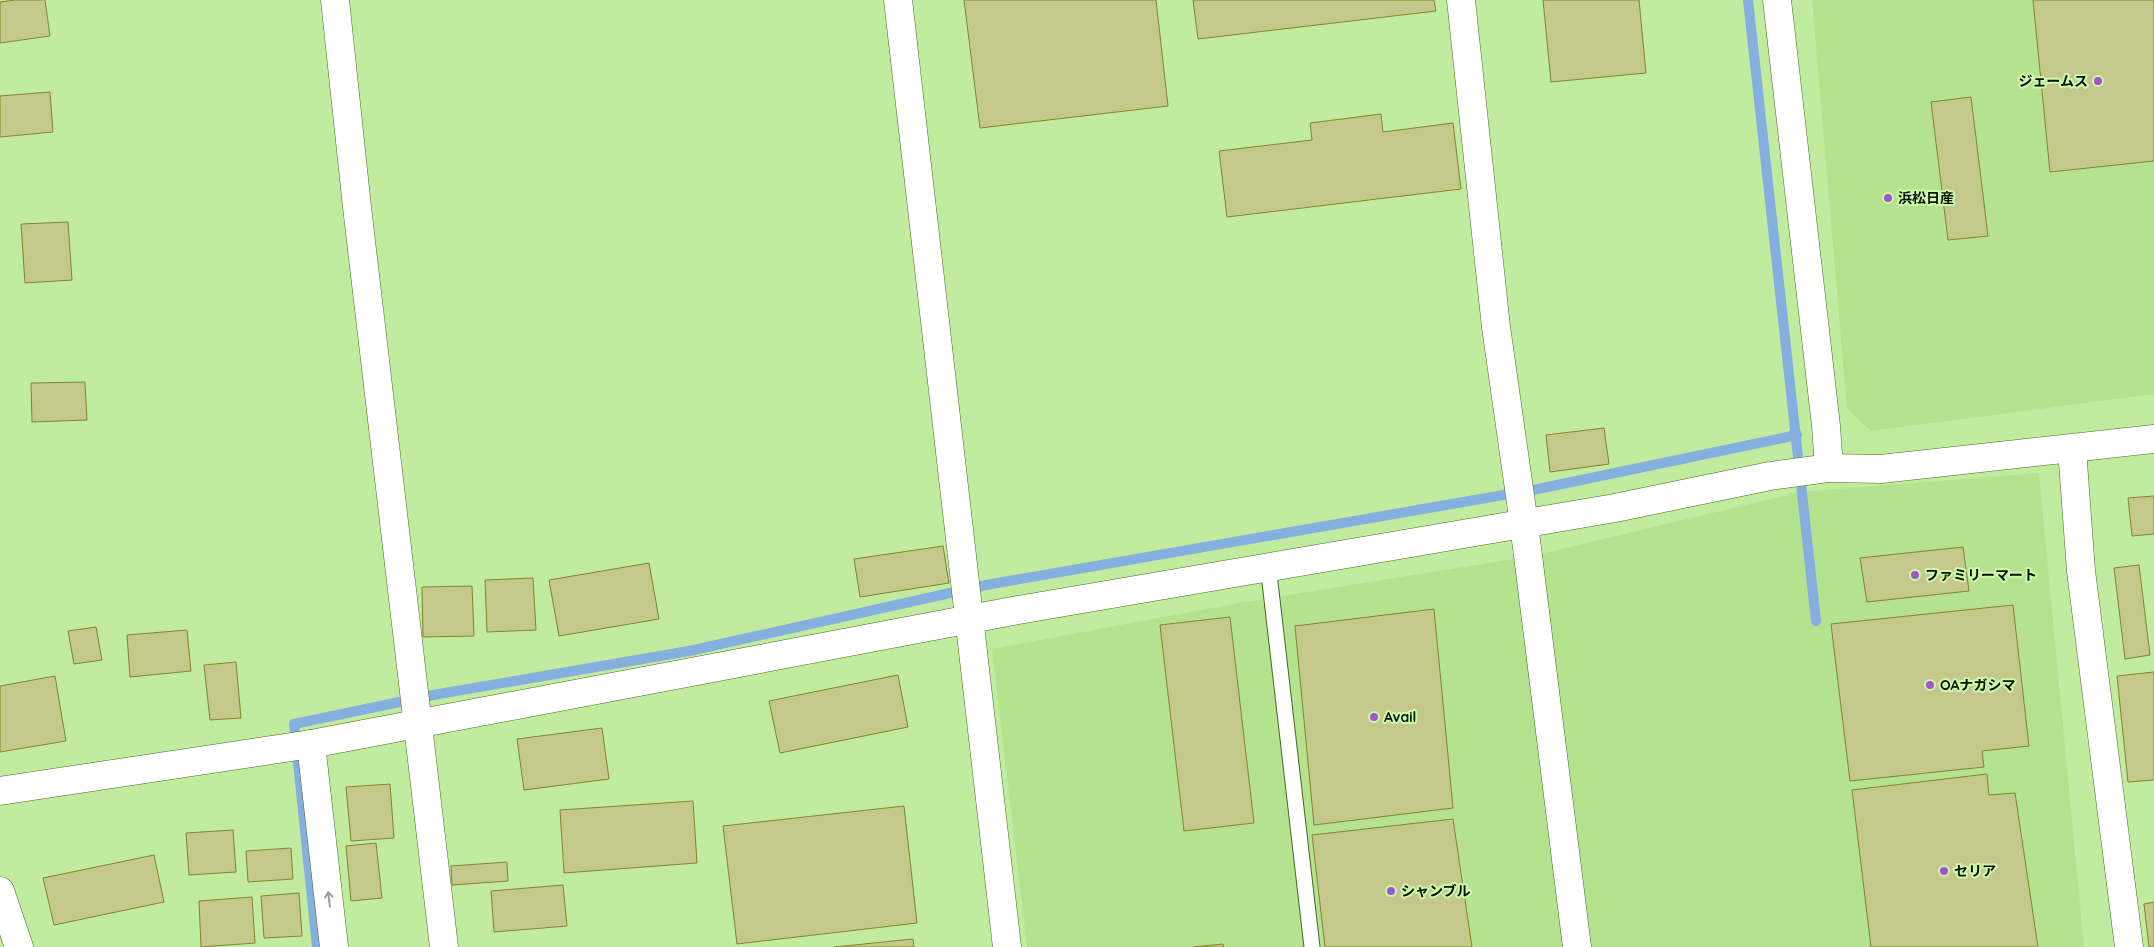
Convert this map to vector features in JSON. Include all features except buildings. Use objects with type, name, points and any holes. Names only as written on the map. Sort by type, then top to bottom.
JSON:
[{"type":"street","points":[[336,0],[358,217],[444,947]]},
{"type":"street","points":[[898,0],[1007,947]]},
{"type":"street","points":[[1460,0],[1496,327],[1524,524],[1577,947]]},
{"type":"street","points":[[1777,0],[1826,426],[1828,468]]},
{"type":"street","points":[[1826,426],[1848,458],[1881,469]]},
{"type":"street","points":[[0,791],[311,744],[419,725],[969,619],[1268,565],[1615,508],[1770,476],[1828,468],[1881,469],[2154,439]]},
{"type":"street","points":[[2072,449],[2081,571],[2129,947]]},
{"type":"street","points":[[311,744],[334,947]]},
{"type":"street","points":[[0,891],[19,947]]},
{"type":"lane","points":[[1268,565],[1312,947]]},
{"type":"shaded area","points":[[1812,0],[2154,0],[2154,394],[1871,431],[1847,409]]},
{"type":"shaded area","points":[[2039,473],[2084,947],[1027,947],[992,649],[1239,603],[1532,556],[1800,492]]},
{"type":"waterway","points":[[1748,0],[1816,621]]},
{"type":"waterway","points":[[317,947],[294,724],[433,695],[689,651],[986,585],[1538,489],[1797,435]]},
{"type":"place","name":"ジェームス","points":[[2098,81]]},
{"type":"place","name":"浜松日産","points":[[1888,198]]},
{"type":"place","name":"ファミリーマート","points":[[1915,575]]},
{"type":"place","name":"OAナガシマ","points":[[1930,685]]},
{"type":"place","name":"Avail","points":[[1374,717]]},
{"type":"place","name":"セリア","points":[[1944,871]]},
{"type":"place","name":"シャンブル","points":[[1391,891]]}]
